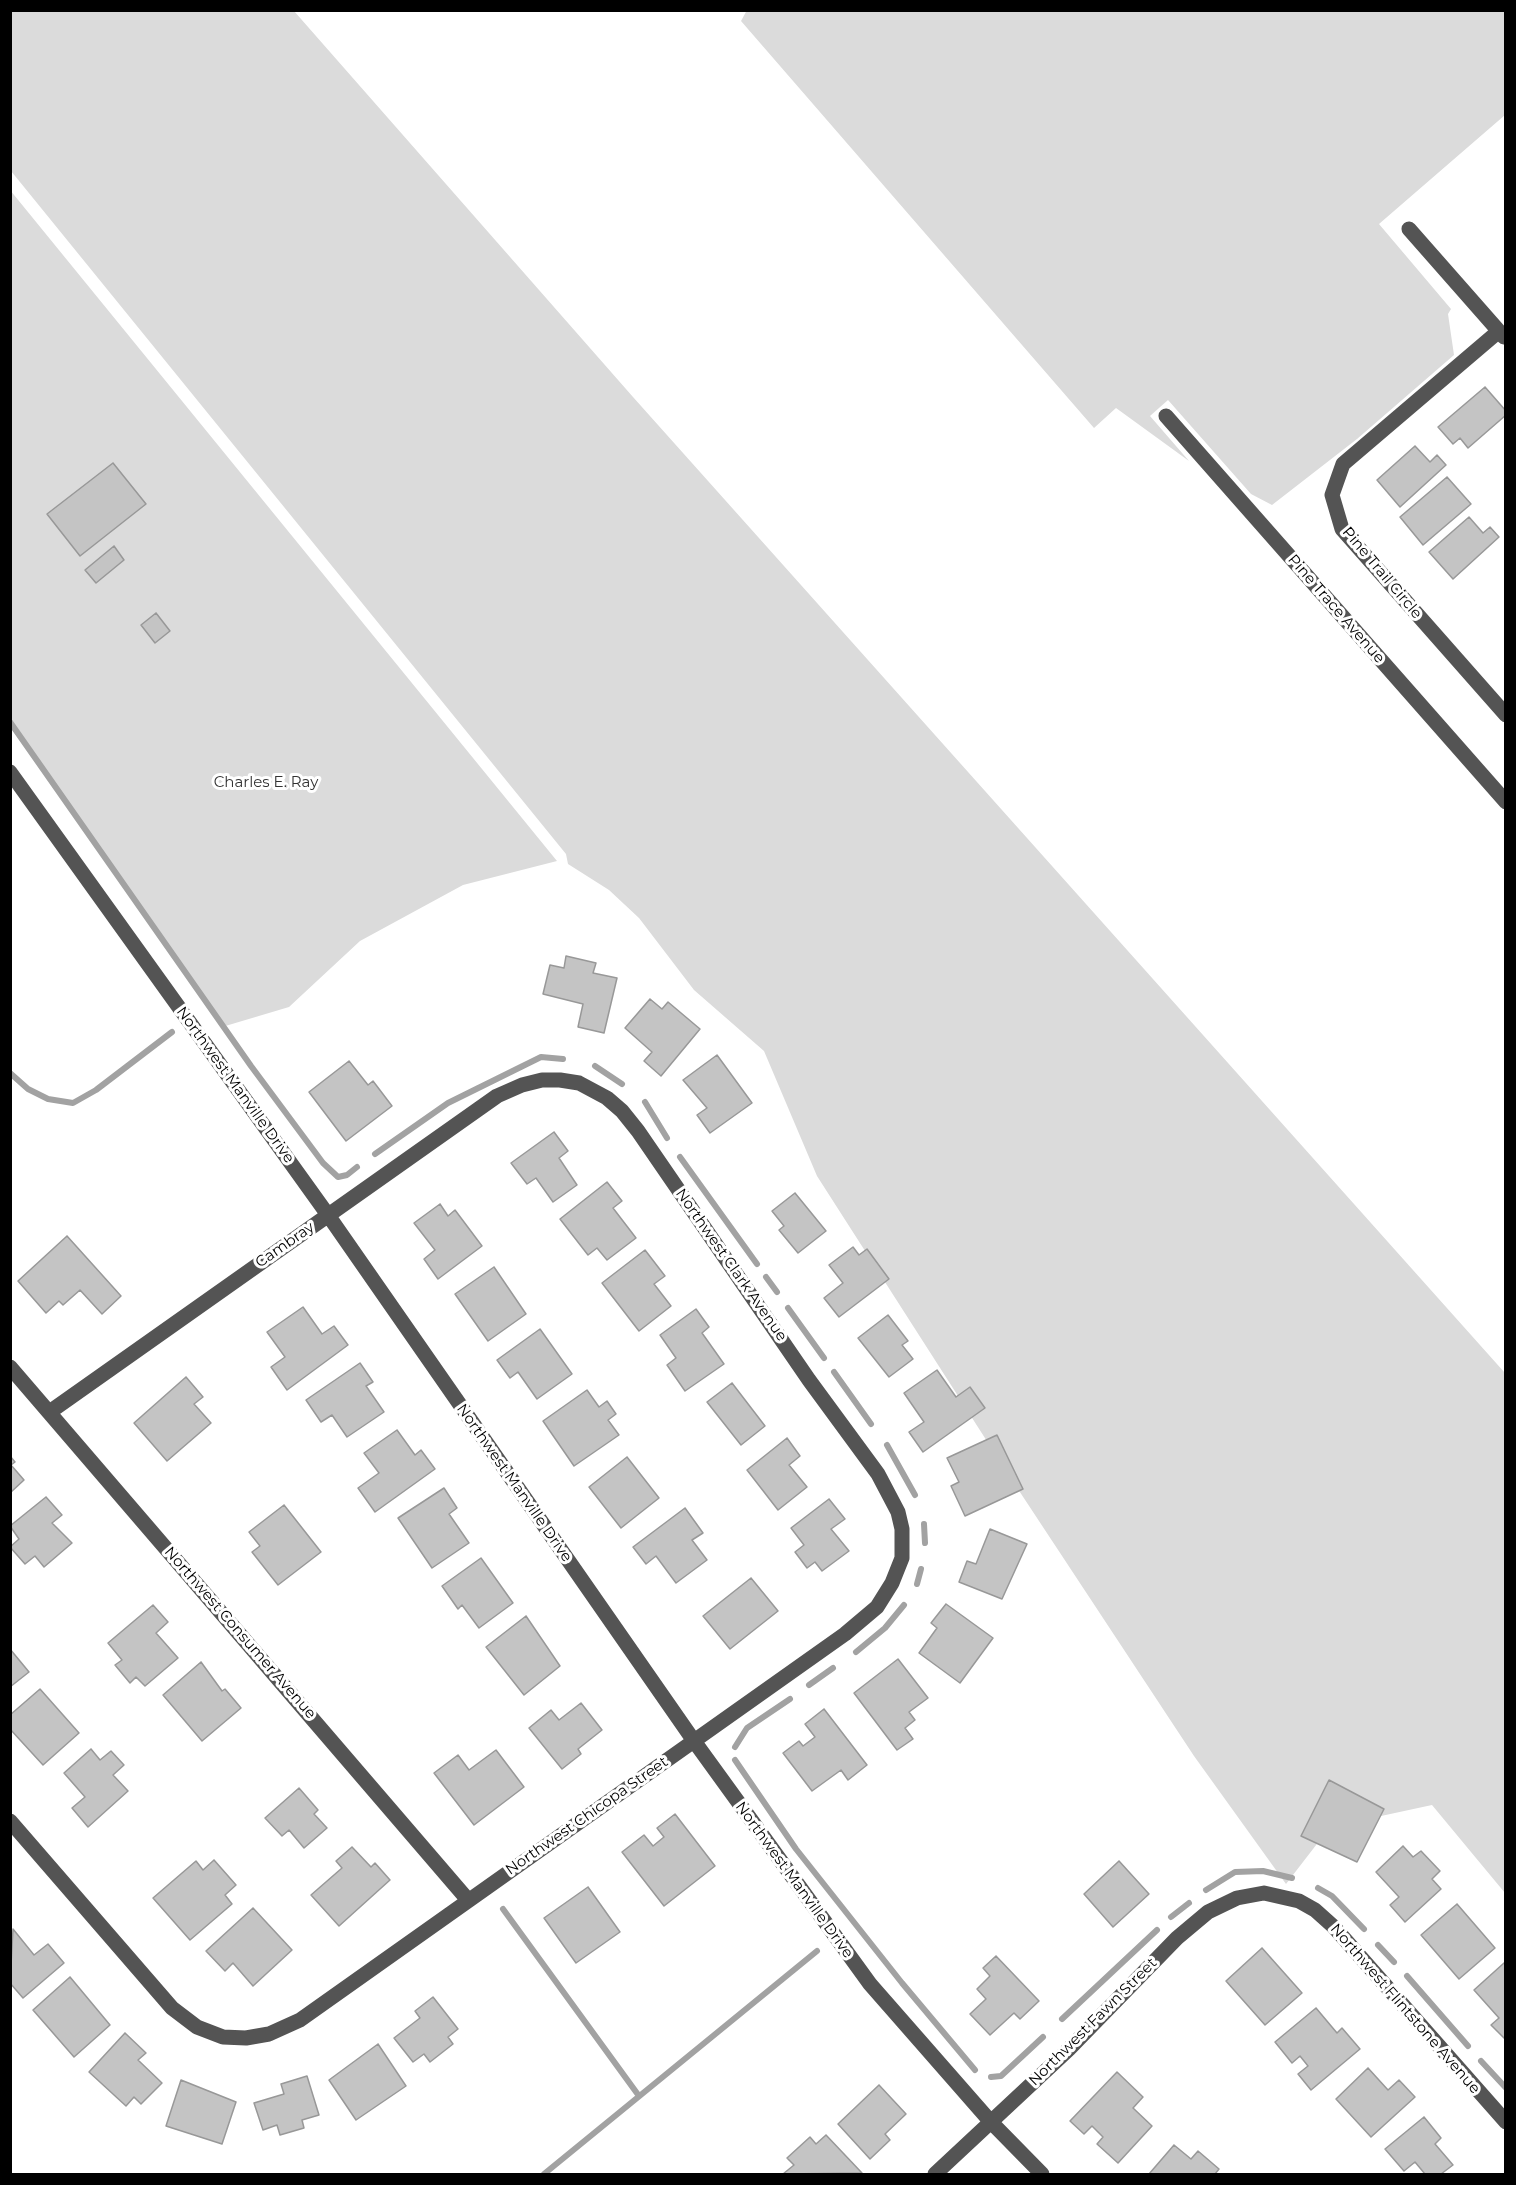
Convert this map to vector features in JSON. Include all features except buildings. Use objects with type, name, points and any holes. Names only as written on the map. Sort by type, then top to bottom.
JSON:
[{"type":"street","name":"Pine Trail Circle","points":[[1409,229],[1502,335],[1343,464],[1332,495],[1342,529],[1506,715]]},
{"type":"street","name":"Pine Trace Avenue","points":[[1166,416],[1506,802]]},
{"type":"street","name":"Northwest Manville Drive","points":[[10,772],[328,1215],[694,1741],[870,1984],[990,2121],[1042,2175]]},
{"type":"street","name":"Northwest Clark Avenue","points":[[522,1084],[542,1080],[579,1083],[607,1098],[622,1111],[878,1474],[898,1512]]},
{"type":"street","name":"Cambray","points":[[51,1411],[497,1096],[522,1084]]},
{"type":"street","name":"Northwest Consumer Avenue","points":[[10,1367],[51,1411],[468,1900]]},
{"type":"street","name":"Northwest Chicopa Street","points":[[10,1821],[172,2008],[197,2028],[223,2037],[246,2038],[269,2034],[300,2020],[832,1644],[877,1607],[892,1583],[902,1558],[902,1529],[898,1512]]},
{"type":"street","name":"Northwest Fawn Street","points":[[935,2175],[1069,2049],[1177,1938],[1208,1912],[1237,1898],[1264,1893]]},
{"type":"street","name":"Northwest Flintstone Avenue","points":[[1264,1893],[1299,1901],[1315,1910],[1334,1927],[1506,2122]]},
{"type":"green space","points":[[747,10],[1505,11],[1505,115],[1379,224],[1451,309],[1448,314],[1454,355],[1357,439],[1272,505],[1251,494],[1168,400],[1150,416],[1189,461],[1116,408],[1094,428],[741,21]]},
{"type":"green space","points":[[10,11],[294,11],[633,397],[1505,1373],[1505,1893],[1432,1805],[1330,1827],[1286,1884],[1194,1756],[1008,1474],[817,1176],[764,1051],[694,990],[639,918],[609,890],[568,864],[566,854],[11,171]]},
{"type":"green space","name":"Charles E. Ray","points":[[10,190],[557,861],[463,885],[360,941],[289,1007],[222,1027],[11,728]]},
{"type":"waterway","points":[[10,722],[251,1066],[323,1163],[338,1177],[347,1175],[357,1167]]},
{"type":"waterway","points":[[10,1073],[28,1089],[48,1099],[73,1103],[96,1090],[172,1032]]},
{"type":"waterway","points":[[375,1154],[448,1103],[541,1057],[563,1059]]},
{"type":"waterway","points":[[595,1066],[622,1084]]},
{"type":"waterway","points":[[645,1102],[667,1138]]},
{"type":"waterway","points":[[680,1157],[757,1264]]},
{"type":"waterway","points":[[766,1277],[777,1292]]},
{"type":"waterway","points":[[788,1308],[824,1358]]},
{"type":"waterway","points":[[834,1372],[871,1424]]},
{"type":"waterway","points":[[887,1445],[915,1495]]},
{"type":"waterway","points":[[924,1524],[925,1543]]},
{"type":"waterway","points":[[917,1584],[921,1569]]},
{"type":"waterway","points":[[856,1652],[885,1628],[904,1605]]},
{"type":"waterway","points":[[809,1685],[833,1668]]},
{"type":"waterway","points":[[735,1747],[747,1728],[790,1699]]},
{"type":"waterway","points":[[735,1760],[796,1849],[902,1983],[975,2070]]},
{"type":"waterway","points":[[1206,1890],[1235,1872],[1263,1871],[1292,1878]]},
{"type":"waterway","points":[[1318,1888],[1332,1896],[1364,1929]]},
{"type":"waterway","points":[[1171,1917],[1189,1903]]},
{"type":"waterway","points":[[503,1909],[639,2096]]},
{"type":"waterway","points":[[1062,2019],[1157,1930]]},
{"type":"waterway","points":[[1378,1945],[1394,1962]]},
{"type":"waterway","points":[[544,2174],[817,1951]]},
{"type":"waterway","points":[[1407,1976],[1468,2046]]},
{"type":"waterway","points":[[991,2077],[1001,2076],[1043,2037]]},
{"type":"waterway","points":[[1481,2061],[1506,2088]]}]
